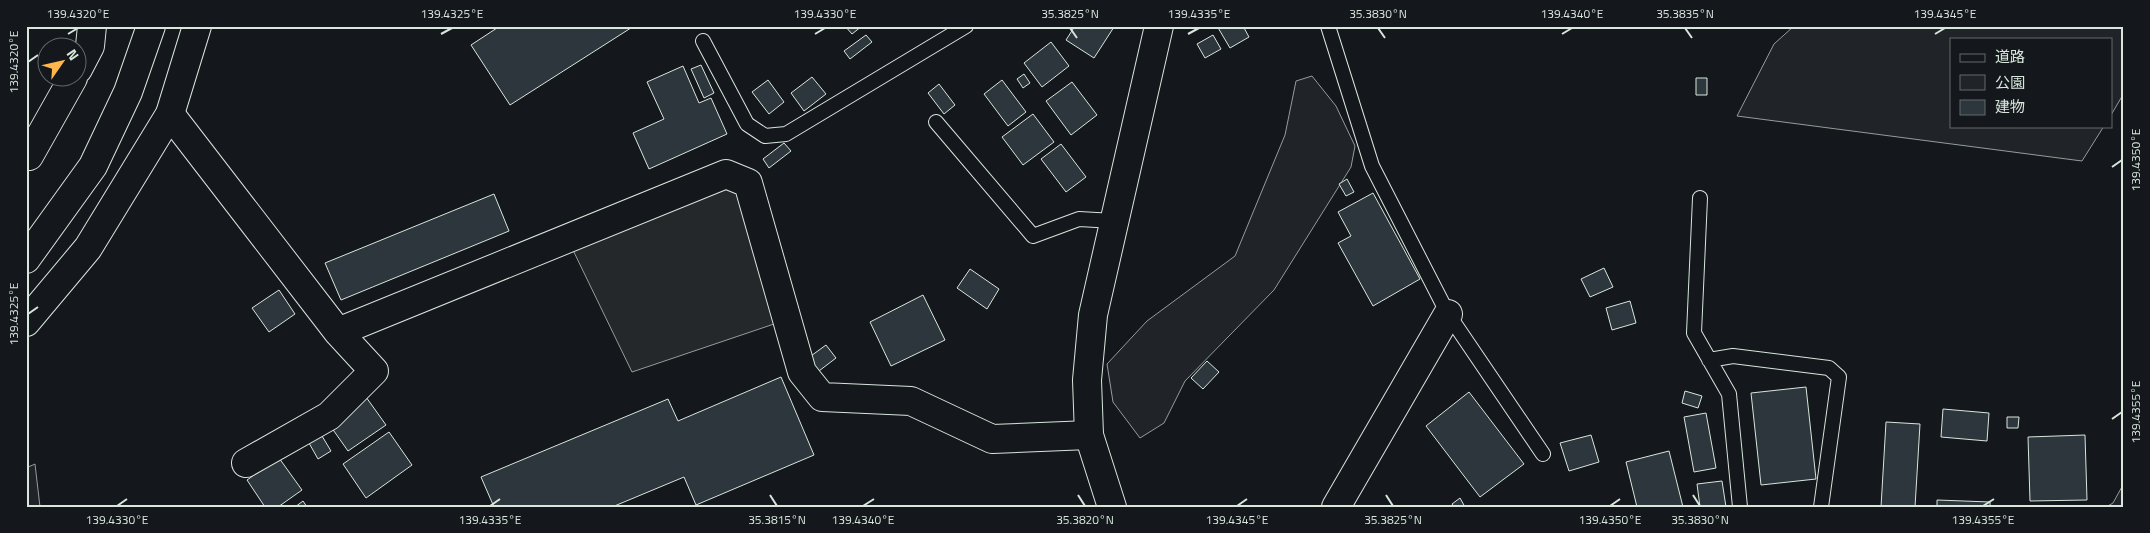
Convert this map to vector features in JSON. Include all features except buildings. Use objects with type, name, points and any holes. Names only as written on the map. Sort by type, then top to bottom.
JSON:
[{"type":"street","points":[[88,50],[92,26]]},
{"type":"street","points":[[26,259],[93,166],[128,92],[151,26]]},
{"type":"street","points":[[26,322],[88,248],[170,114],[197,26]]},
{"type":"street","points":[[1112,507],[1089,435],[1087,380],[1093,314],[1159,26]]},
{"type":"street","points":[[29,156],[67,88]]},
{"type":"street","points":[[170,114],[338,332],[374,371],[329,416],[246,463]]},
{"type":"street","points":[[338,332],[726,174],[748,182],[802,372],[822,397],[911,401],[992,440],[1089,435]]},
{"type":"street","points":[[1336,507],[1448,314]]},
{"type":"lane","points":[[703,41],[747,124],[765,136],[786,134],[966,26]]},
{"type":"lane","points":[[1328,26],[1372,166],[1448,314],[1542,454]]},
{"type":"lane","points":[[936,122],[1033,236],[1080,219],[1114,222]]},
{"type":"lane","points":[[1700,198],[1694,333],[1729,394],[1740,507]]},
{"type":"lane","points":[[1709,360],[1733,356],[1829,368],[1839,378],[1821,507]]},
{"type":"green space","points":[[1794,26],[2124,26],[2124,93],[2112,113],[2112,38],[1950,38],[1950,128],[2103,128],[2082,161],[1737,116],[1774,44]]},
{"type":"green space","points":[[1312,76],[1336,106],[1355,146],[1351,167],[1274,290],[1185,381],[1164,423],[1140,438],[1113,402],[1107,364],[1147,321],[1235,256],[1285,135],[1296,81]]},
{"type":"green space","points":[[35,464],[40,507],[26,507],[26,468]]},
{"type":"green space","points":[[2124,483],[2124,507],[2106,507],[2113,503]]},
{"type":"shaded area","points":[[724,186],[738,192],[777,323],[632,372],[571,246]]}]
